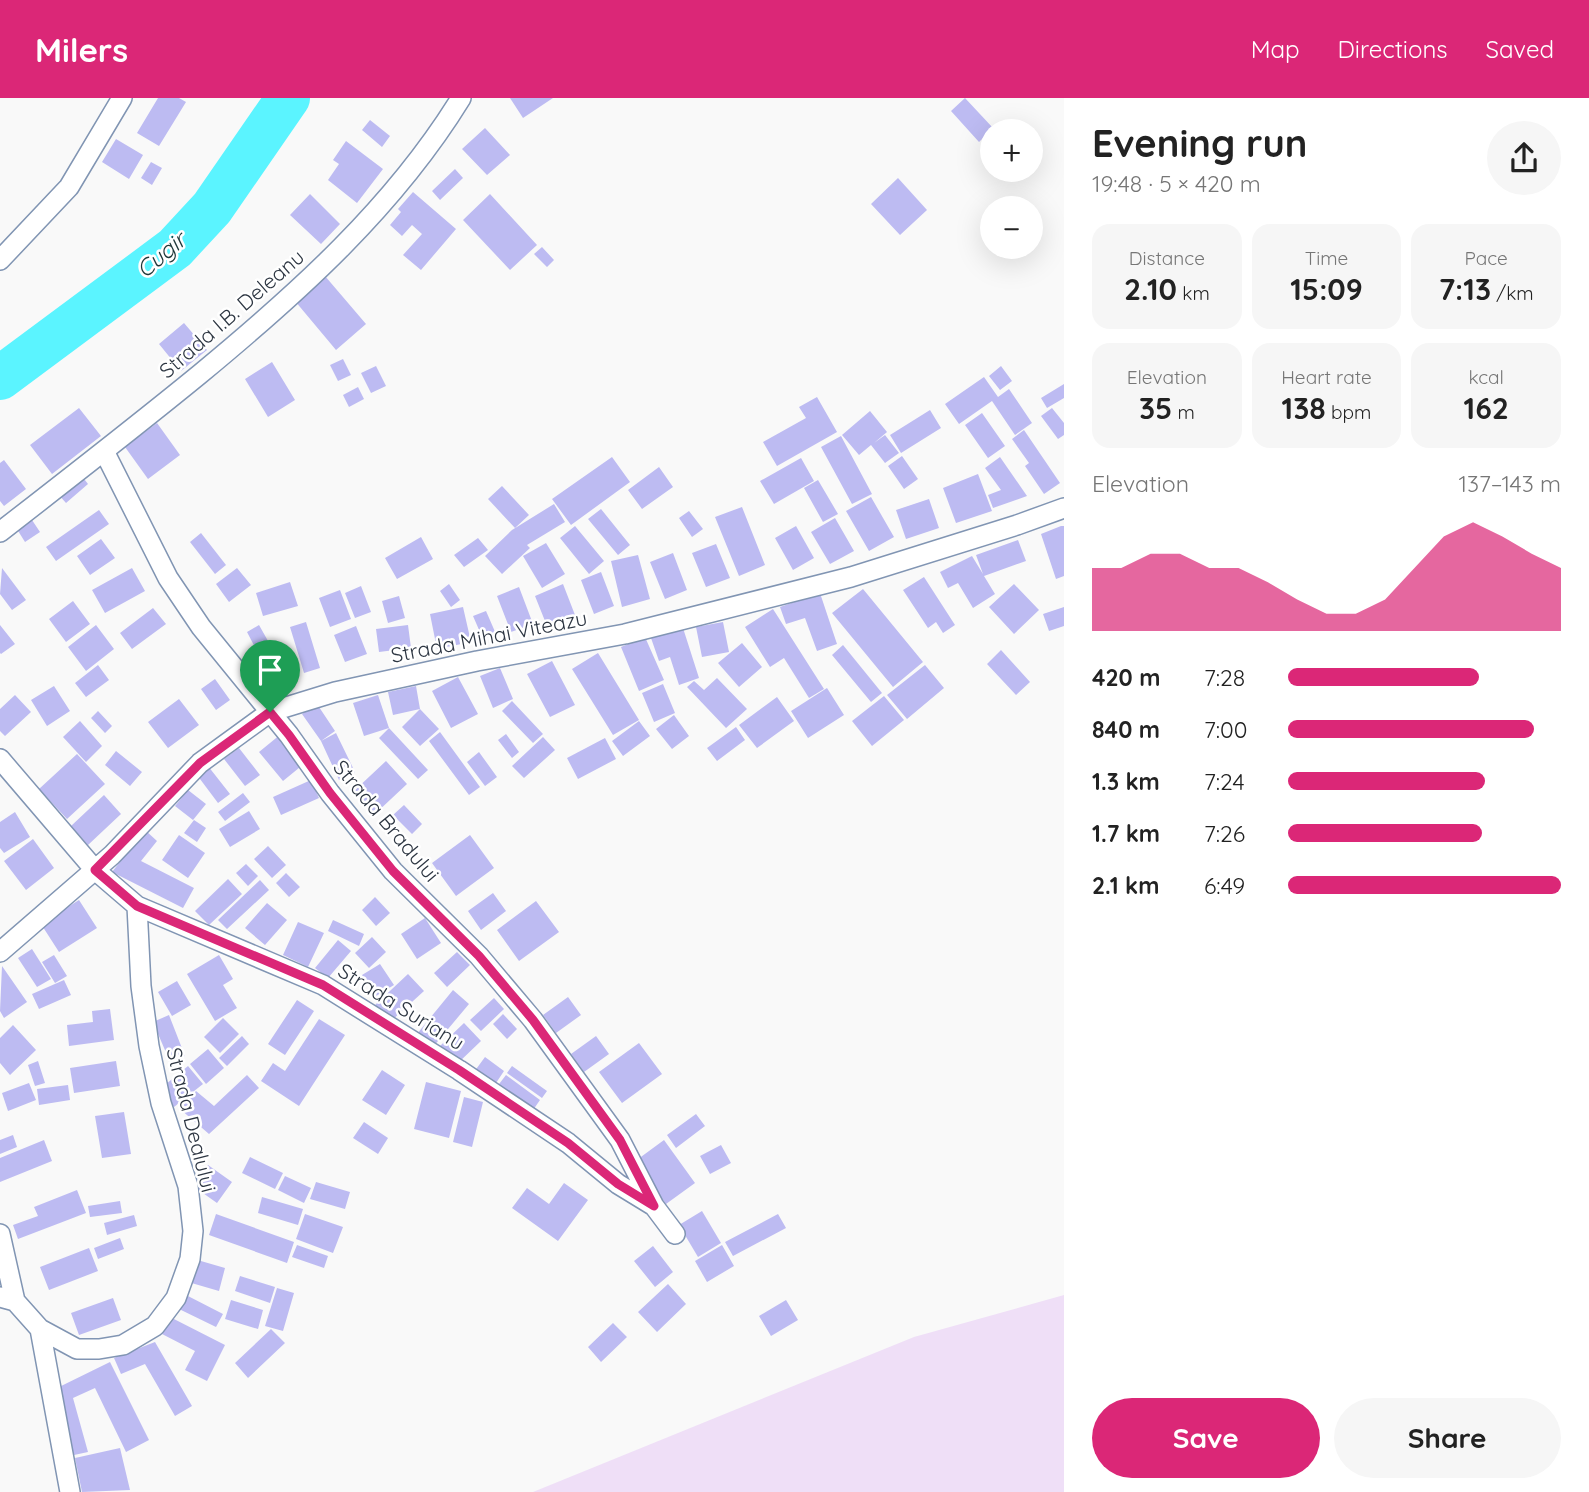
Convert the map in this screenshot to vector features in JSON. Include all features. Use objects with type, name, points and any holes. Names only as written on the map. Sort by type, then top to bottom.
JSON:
[{"type":"street","points":[[0,260],[69,187],[122,98]]},
{"type":"street","name":"Strada I.B. Deleanu","points":[[0,532],[246,336],[328,262],[362,227],[420,156],[461,98]]},
{"type":"street","name":"Strada Bradului","points":[[104,451],[168,578],[201,627],[289,735],[330,793],[393,871],[479,956],[533,1020],[620,1140],[654,1206]]},
{"type":"street","name":"Strada Mihai Viteazu","points":[[0,952],[95,870],[200,763],[270,712],[348,690],[477,661],[625,634],[851,577],[1017,526],[1064,508]]},
{"type":"street","name":"Strada Surianu","points":[[0,759],[95,870],[137,906],[323,985],[568,1143],[618,1184],[654,1206],[675,1234]]},
{"type":"street","name":"Strada Dealului","points":[[7,1299],[40,1329],[77,1349],[123,1345],[155,1326],[176,1298],[190,1259],[193,1231],[188,1186],[161,1103],[149,1046],[141,986],[137,906]]},
{"type":"street","points":[[0,1234],[7,1299]]},
{"type":"street","points":[[40,1329],[70,1492]]},
{"type":"shaded area","points":[[1064,1295],[1064,1492],[533,1492],[914,1337]]},
{"type":"building","points":[[158,98],[179,98],[186,102],[159,146],[137,133]]},
{"type":"building","points":[[510,98],[553,98],[523,118]]},
{"type":"building","points":[[965,98],[985,119],[980,119],[979,142],[951,111]]},
{"type":"building","points":[[370,120],[390,136],[382,147],[362,130]]},
{"type":"building","points":[[485,128],[510,155],[487,175],[462,149]]},
{"type":"building","points":[[116,139],[143,155],[129,179],[102,162]]},
{"type":"building","points":[[346,141],[383,169],[357,203],[328,180],[339,164],[333,160]]},
{"type":"building","points":[[151,162],[162,168],[152,185],[141,178]]},
{"type":"building","points":[[455,169],[463,178],[440,200],[432,191]]},
{"type":"building","points":[[898,178],[927,210],[900,235],[871,204]]},
{"type":"building","points":[[413,192],[456,229],[421,270],[403,255],[422,234],[412,225],[402,236],[390,225],[401,212],[398,209]]},
{"type":"building","points":[[310,194],[340,224],[321,244],[290,215]]},
{"type":"building","points":[[490,194],[537,245],[510,270],[463,220]]},
{"type":"building","points":[[542,247],[554,260],[547,267],[534,254]]},
{"type":"building","points":[[325,276],[366,324],[336,350],[295,301]]},
{"type":"building","points":[[184,323],[207,350],[181,371],[159,344]]},
{"type":"building","points":[[343,359],[351,375],[338,381],[330,365]]},
{"type":"building","points":[[272,362],[295,400],[268,417],[245,379]]},
{"type":"building","points":[[376,366],[386,386],[371,393],[361,373]]},
{"type":"building","points":[[1001,366],[1012,381],[1000,390],[989,376]]},
{"type":"building","points":[[984,377],[998,397],[1009,389],[1032,423],[1015,435],[992,401],[959,424],[945,404]]},
{"type":"building","points":[[1064,384],[1064,398],[1047,408],[1041,398]]},
{"type":"building","points":[[358,387],[364,399],[349,407],[343,395]]},
{"type":"building","points":[[817,397],[837,432],[777,466],[763,442],[806,418],[799,407]]},
{"type":"building","points":[[79,408],[101,436],[52,474],[30,445]]},
{"type":"building","points":[[1052,408],[1064,423],[1064,435],[1058,439],[1041,416]]},
{"type":"building","points":[[930,410],[941,428],[901,453],[890,435]]},
{"type":"building","points":[[870,411],[887,432],[874,443],[885,435],[899,453],[885,463],[871,445],[859,455],[842,435]]},
{"type":"building","points":[[982,413],[1005,446],[988,458],[965,425]]},
{"type":"building","points":[[157,423],[180,455],[148,479],[125,447]]},
{"type":"building","points":[[1024,430],[1060,483],[1044,494],[1025,466],[1029,463],[1012,439]]},
{"type":"building","points":[[841,436],[872,494],[852,504],[821,447]]},
{"type":"building","points":[[902,456],[918,479],[904,489],[888,466]]},
{"type":"building","points":[[612,457],[630,482],[571,525],[552,499]]},
{"type":"building","points":[[1000,457],[1027,496],[993,508],[988,495],[1001,490],[985,468]]},
{"type":"building","points":[[801,458],[814,481],[774,504],[760,481]]},
{"type":"building","points":[[4,460],[26,489],[4,506],[0,501],[0,463]]},
{"type":"building","points":[[659,467],[673,487],[642,509],[628,490]]},
{"type":"building","points":[[978,474],[992,511],[956,523],[943,488]]},
{"type":"building","points":[[81,475],[88,484],[66,503],[58,494]]},
{"type":"building","points":[[818,480],[838,514],[823,522],[804,488]]},
{"type":"building","points":[[502,486],[529,515],[515,528],[488,499]]},
{"type":"building","points":[[871,497],[894,537],[869,551],[846,511]]},
{"type":"building","points":[[929,499],[939,528],[906,539],[896,510]]},
{"type":"building","points":[[554,504],[565,522],[527,545],[530,548],[502,574],[485,556],[512,530]]},
{"type":"building","points":[[742,507],[765,565],[739,576],[715,517]]},
{"type":"building","points":[[601,509],[630,545],[618,555],[588,519]]},
{"type":"building","points":[[99,510],[109,524],[56,561],[46,547]]},
{"type":"building","points":[[689,511],[703,529],[692,537],[679,518]]},
{"type":"building","points":[[30,517],[40,532],[25,542],[15,526]]},
{"type":"building","points":[[835,518],[854,551],[830,564],[811,532]]},
{"type":"building","points":[[575,526],[604,561],[589,574],[560,538]]},
{"type":"building","points":[[796,526],[814,558],[793,570],[775,538]]},
{"type":"building","points":[[1064,526],[1064,576],[1056,579],[1041,534]]},
{"type":"building","points":[[201,533],[226,565],[215,574],[190,542]]},
{"type":"building","points":[[421,537],[433,559],[397,579],[385,558]]},
{"type":"building","points":[[478,538],[488,550],[464,567],[454,555]]},
{"type":"building","points":[[101,539],[115,558],[90,575],[77,556]]},
{"type":"building","points":[[1018,540],[1026,561],[984,576],[995,594],[973,608],[958,583],[948,588],[940,572],[972,556],[983,574],[976,555]]},
{"type":"building","points":[[546,543],[565,574],[542,588],[523,556]]},
{"type":"building","points":[[716,544],[730,578],[706,587],[692,553]]},
{"type":"building","points":[[673,553],[687,590],[665,599],[650,562]]},
{"type":"building","points":[[638,555],[650,599],[622,607],[611,561]]},
{"type":"building","points":[[2,568],[26,600],[12,610],[0,594]]},
{"type":"building","points":[[132,568],[145,591],[105,613],[92,590]]},
{"type":"building","points":[[237,568],[251,585],[229,602],[216,584]]},
{"type":"building","points":[[601,572],[614,606],[594,614],[581,580]]},
{"type":"building","points":[[924,577],[955,625],[943,633],[936,622],[928,628],[903,590]]},
{"type":"building","points":[[290,582],[298,606],[263,616],[256,593]]},
{"type":"building","points":[[449,584],[460,600],[451,607],[440,591]]},
{"type":"building","points":[[563,584],[575,615],[547,626],[535,596]]},
{"type":"building","points":[[1014,584],[1039,610],[1014,634],[989,607]]},
{"type":"building","points":[[361,586],[371,612],[355,618],[345,593]]},
{"type":"building","points":[[519,587],[533,624],[511,632],[497,596]]},
{"type":"building","points":[[863,589],[923,662],[893,687],[832,613]]},
{"type":"building","points":[[340,590],[351,619],[330,627],[319,598]]},
{"type":"building","points":[[820,593],[837,644],[817,651],[805,618],[786,624],[780,607]]},
{"type":"building","points":[[399,596],[405,618],[388,623],[382,601]]},
{"type":"building","points":[[73,601],[90,624],[66,642],[49,619]]},
{"type":"building","points":[[463,607],[471,642],[437,649],[430,614]]},
{"type":"building","points":[[1064,607],[1064,626],[1049,631],[1043,614]]},
{"type":"building","points":[[153,608],[166,624],[132,649],[120,633]]},
{"type":"building","points":[[773,609],[824,689],[809,698],[784,658],[770,667],[745,627]]},
{"type":"building","points":[[486,611],[496,634],[483,639],[473,616]]},
{"type":"building","points":[[306,622],[320,668],[304,673],[290,627]]},
{"type":"building","points":[[723,622],[729,652],[702,657],[696,627]]},
{"type":"building","points":[[0,625],[15,644],[1,654],[0,653]]},
{"type":"building","points":[[96,625],[114,649],[86,671],[68,647]]},
{"type":"building","points":[[259,625],[272,648],[259,655],[247,632]]},
{"type":"building","points":[[408,625],[411,648],[379,652],[376,629]]},
{"type":"building","points":[[356,626],[367,654],[345,662],[334,635]]},
{"type":"building","points":[[683,628],[699,678],[679,685],[670,657],[659,661],[651,638]]},
{"type":"building","points":[[645,637],[664,680],[639,691],[621,647]]},
{"type":"building","points":[[742,643],[762,667],[739,687],[718,663]]},
{"type":"building","points":[[843,645],[882,693],[871,702],[832,655]]},
{"type":"building","points":[[1001,650],[1030,682],[1016,695],[987,664]]},
{"type":"building","points":[[598,653],[639,720],[613,735],[572,669]]},
{"type":"building","points":[[270,655],[288,675],[268,693],[250,674]]},
{"type":"building","points":[[552,661],[575,705],[550,717],[527,674]]},
{"type":"building","points":[[98,665],[109,680],[86,697],[75,683]]},
{"type":"building","points":[[925,665],[944,688],[907,719],[887,695]]},
{"type":"building","points":[[500,668],[513,699],[493,708],[480,676]]},
{"type":"building","points":[[458,677],[478,714],[451,728],[432,691]]},
{"type":"building","points":[[717,678],[747,709],[726,728],[687,687],[694,681],[704,690]]},
{"type":"building","points":[[215,679],[230,700],[216,710],[201,689]]},
{"type":"building","points":[[663,684],[675,713],[654,722],[642,693]]},
{"type":"building","points":[[54,686],[70,711],[47,726],[31,700]]},
{"type":"building","points":[[416,686],[420,709],[393,715],[388,692]]},
{"type":"building","points":[[827,688],[844,715],[808,738],[791,711]]},
{"type":"building","points":[[15,695],[31,712],[5,736],[0,731],[0,709]]},
{"type":"building","points":[[378,695],[389,728],[364,736],[353,703]]},
{"type":"building","points":[[884,696],[904,720],[872,746],[852,721]]},
{"type":"building","points":[[777,697],[794,721],[757,748],[739,725]]},
{"type":"building","points":[[179,699],[199,725],[168,748],[148,722]]},
{"type":"building","points":[[512,701],[543,734],[533,743],[502,711]]},
{"type":"building","points":[[317,704],[335,731],[321,741],[302,714]]},
{"type":"building","points":[[420,709],[439,729],[420,746],[402,727]]},
{"type":"building","points":[[98,711],[112,726],[105,733],[91,718]]},
{"type":"building","points":[[674,715],[689,736],[672,749],[656,729]]},
{"type":"building","points":[[80,721],[102,746],[86,762],[63,737]]},
{"type":"building","points":[[639,721],[650,736],[623,756],[612,741]]},
{"type":"building","points":[[736,727],[745,740],[717,761],[707,748]]},
{"type":"building","points":[[389,728],[428,770],[418,779],[379,738]]},
{"type":"building","points":[[440,732],[480,787],[469,795],[429,741]]},
{"type":"building","points":[[336,733],[355,772],[339,780],[321,741]]},
{"type":"building","points":[[281,734],[305,763],[283,781],[259,752]]},
{"type":"building","points":[[506,734],[519,752],[512,758],[498,740]]},
{"type":"building","points":[[543,737],[555,750],[524,778],[512,766]]},
{"type":"building","points":[[605,738],[616,759],[578,779],[567,758]]},
{"type":"building","points":[[239,748],[260,775],[245,786],[224,759]]},
{"type":"building","points":[[116,751],[142,772],[130,786],[105,765]]},
{"type":"building","points":[[479,752],[497,777],[485,786],[467,762]]},
{"type":"building","points":[[77,754],[105,784],[67,819],[39,789]]},
{"type":"building","points":[[386,761],[407,784],[375,814],[354,791]]},
{"type":"building","points":[[208,766],[230,794],[218,803],[197,775]]},
{"type":"building","points":[[311,780],[319,798],[281,815],[273,797]]},
{"type":"building","points":[[188,790],[206,804],[193,820],[175,806]]},
{"type":"building","points":[[243,793],[250,802],[225,821],[218,812]]},
{"type":"building","points":[[104,795],[121,814],[88,845],[71,826]]},
{"type":"building","points":[[404,805],[422,824],[412,834],[393,815]]},
{"type":"building","points":[[249,811],[260,829],[230,847],[219,829]]},
{"type":"building","points":[[15,812],[30,837],[4,853],[0,848],[0,822]]},
{"type":"building","points":[[194,820],[206,828],[197,842],[184,833]]},
{"type":"building","points":[[145,830],[157,841],[141,861],[194,888],[183,908],[112,872]]},
{"type":"building","points":[[179,835],[205,853],[188,878],[162,860]]},
{"type":"building","points":[[470,835],[494,868],[456,896],[432,863]]},
{"type":"building","points":[[33,839],[54,868],[26,890],[4,861]]},
{"type":"building","points":[[268,846],[286,865],[272,878],[254,859]]},
{"type":"building","points":[[246,864],[258,876],[248,886],[236,873]]},
{"type":"building","points":[[286,873],[300,887],[289,897],[276,883]]},
{"type":"building","points":[[228,879],[242,894],[209,925],[195,911]]},
{"type":"building","points":[[260,880],[269,890],[227,929],[218,920]]},
{"type":"building","points":[[493,893],[506,911],[481,930],[468,911]]},
{"type":"building","points":[[375,897],[390,913],[376,926],[362,910]]},
{"type":"building","points":[[79,900],[97,928],[59,952],[41,924]]},
{"type":"building","points":[[536,901],[559,932],[519,961],[497,930]]},
{"type":"building","points":[[267,903],[287,920],[265,945],[245,928]]},
{"type":"building","points":[[425,918],[441,943],[417,959],[401,934]]},
{"type":"building","points":[[333,920],[364,934],[359,946],[328,931]]},
{"type":"building","points":[[298,922],[324,933],[308,967],[283,955]]},
{"type":"building","points":[[372,937],[386,952],[369,968],[355,953]]},
{"type":"building","points":[[338,940],[351,951],[328,978],[315,968]]},
{"type":"building","points":[[32,949],[51,979],[37,987],[18,958]]},
{"type":"building","points":[[457,952],[470,965],[447,987],[434,973]]},
{"type":"building","points":[[54,955],[67,976],[55,983],[42,962]]},
{"type":"building","points":[[219,955],[233,979],[223,985],[237,1008],[215,1021],[187,974]]},
{"type":"building","points":[[380,964],[394,985],[376,996],[362,975]]},
{"type":"building","points":[[2,966],[27,1002],[4,1018],[0,1011]]},
{"type":"building","points":[[408,974],[424,991],[390,1022],[375,1005]]},
{"type":"building","points":[[64,980],[71,995],[39,1009],[32,994]]},
{"type":"building","points":[[177,981],[191,1005],[172,1016],[158,992]]},
{"type":"building","points":[[453,990],[469,1004],[433,1047],[417,1034]]},
{"type":"building","points":[[568,997],[581,1015],[556,1033],[543,1015]]},
{"type":"building","points":[[494,998],[504,1009],[481,1031],[470,1020]]},
{"type":"building","points":[[297,1000],[314,1011],[285,1055],[268,1044]]},
{"type":"building","points":[[110,1009],[114,1040],[69,1046],[67,1025],[93,1022],[92,1011]]},
{"type":"building","points":[[503,1014],[517,1029],[507,1039],[493,1024]]},
{"type":"building","points":[[169,1015],[185,1056],[170,1062],[153,1022]]},
{"type":"building","points":[[223,1018],[239,1034],[220,1053],[204,1037]]},
{"type":"building","points":[[319,1019],[345,1035],[299,1106],[261,1081],[273,1063],[285,1071]]},
{"type":"building","points":[[464,1023],[481,1041],[457,1064],[440,1046]]},
{"type":"building","points":[[13,1025],[36,1050],[10,1075],[0,1063],[0,1038]]},
{"type":"building","points":[[242,1036],[249,1044],[227,1066],[219,1058]]},
{"type":"building","points":[[596,1036],[609,1054],[584,1072],[571,1054]]},
{"type":"building","points":[[639,1043],[662,1074],[622,1103],[599,1072]]},
{"type":"building","points":[[208,1049],[224,1068],[206,1084],[190,1064]]},
{"type":"building","points":[[485,1057],[504,1071],[494,1086],[474,1072]]},
{"type":"building","points":[[38,1061],[45,1083],[35,1086],[28,1065]]},
{"type":"building","points":[[116,1061],[120,1086],[74,1093],[70,1068]]},
{"type":"building","points":[[188,1066],[203,1084],[174,1107],[160,1089]]},
{"type":"building","points":[[512,1066],[547,1091],[542,1098],[507,1073]]},
{"type":"building","points":[[382,1070],[405,1085],[386,1115],[362,1100]]},
{"type":"building","points":[[247,1075],[259,1088],[209,1134],[180,1109],[196,1091],[214,1106]]},
{"type":"building","points":[[506,1075],[540,1100],[531,1113],[496,1088]]},
{"type":"building","points":[[426,1082],[461,1091],[449,1138],[414,1129]]},
{"type":"building","points":[[29,1083],[36,1100],[8,1111],[2,1093]]},
{"type":"building","points":[[68,1085],[70,1100],[39,1105],[37,1089]]},
{"type":"building","points":[[464,1097],[483,1102],[472,1147],[453,1142]]},
{"type":"building","points":[[124,1112],[131,1154],[102,1158],[95,1116]]},
{"type":"building","points":[[696,1114],[705,1126],[676,1148],[667,1135]]},
{"type":"building","points":[[364,1122],[388,1138],[378,1154],[353,1138]]},
{"type":"building","points":[[13,1135],[17,1147],[0,1154],[0,1140]]},
{"type":"building","points":[[44,1140],[52,1161],[0,1182],[0,1158]]},
{"type":"building","points":[[664,1140],[695,1183],[666,1204],[634,1162]]},
{"type":"building","points":[[721,1145],[731,1163],[710,1174],[700,1156]]},
{"type":"building","points":[[250,1157],[283,1173],[275,1189],[242,1173]]},
{"type":"building","points":[[208,1165],[232,1182],[217,1203],[193,1186]]},
{"type":"building","points":[[285,1176],[311,1188],[304,1203],[278,1190]]},
{"type":"building","points":[[316,1182],[350,1192],[345,1209],[310,1199]]},
{"type":"building","points":[[564,1183],[588,1200],[558,1241],[512,1208],[527,1188],[549,1204]]},
{"type":"building","points":[[77,1190],[86,1213],[18,1239],[13,1225],[38,1216],[34,1207]]},
{"type":"building","points":[[262,1197],[303,1209],[298,1225],[258,1213]]},
{"type":"building","points":[[120,1201],[122,1213],[90,1217],[88,1206]]},
{"type":"building","points":[[702,1211],[721,1243],[698,1257],[679,1225]]},
{"type":"building","points":[[216,1214],[294,1242],[287,1263],[209,1235]]},
{"type":"building","points":[[305,1214],[343,1227],[333,1253],[296,1239]]},
{"type":"building","points":[[778,1214],[786,1228],[733,1256],[725,1242]]},
{"type":"building","points":[[134,1215],[137,1226],[107,1235],[104,1223]]},
{"type":"building","points":[[120,1238],[124,1249],[98,1259],[94,1248]]},
{"type":"building","points":[[297,1245],[328,1256],[324,1268],[292,1257]]},
{"type":"building","points":[[722,1245],[734,1266],[707,1282],[695,1261]]},
{"type":"building","points":[[653,1246],[673,1272],[655,1287],[634,1261]]},
{"type":"building","points":[[89,1248],[98,1271],[49,1290],[40,1267]]},
{"type":"building","points":[[194,1259],[225,1268],[219,1291],[188,1282]]},
{"type":"building","points":[[240,1276],[275,1287],[270,1303],[235,1291]]},
{"type":"building","points":[[668,1284],[686,1304],[657,1332],[638,1312]]},
{"type":"building","points":[[277,1288],[294,1293],[283,1331],[265,1326]]},
{"type":"building","points":[[186,1295],[223,1314],[216,1327],[179,1309]]},
{"type":"building","points":[[113,1298],[121,1320],[79,1335],[71,1313]]},
{"type":"building","points":[[231,1300],[263,1310],[258,1329],[225,1319]]},
{"type":"building","points":[[786,1300],[798,1320],[771,1336],[759,1316]]},
{"type":"building","points":[[170,1317],[225,1345],[207,1381],[185,1370],[195,1351],[162,1334]]},
{"type":"building","points":[[613,1323],[627,1337],[601,1362],[588,1347]]},
{"type":"building","points":[[271,1329],[285,1343],[248,1378],[235,1363]]},
{"type":"building","points":[[155,1342],[192,1406],[175,1416],[145,1364],[121,1374],[114,1358]]},
{"type":"building","points":[[110,1362],[149,1440],[126,1452],[95,1388],[73,1398],[88,1452],[74,1455],[55,1389]]},
{"type":"building","points":[[120,1448],[130,1490],[82,1492],[75,1458]]},
{"type":"waterway","name":"Cugir","points":[[0,378],[175,248],[212,208],[288,98]]},
{"type":"route","points":[[270,712],[330,793],[393,871],[479,956],[533,1020],[620,1140],[654,1206],[618,1184],[568,1143],[459,1070],[323,985],[137,906],[95,870],[200,763],[270,712]]}]
